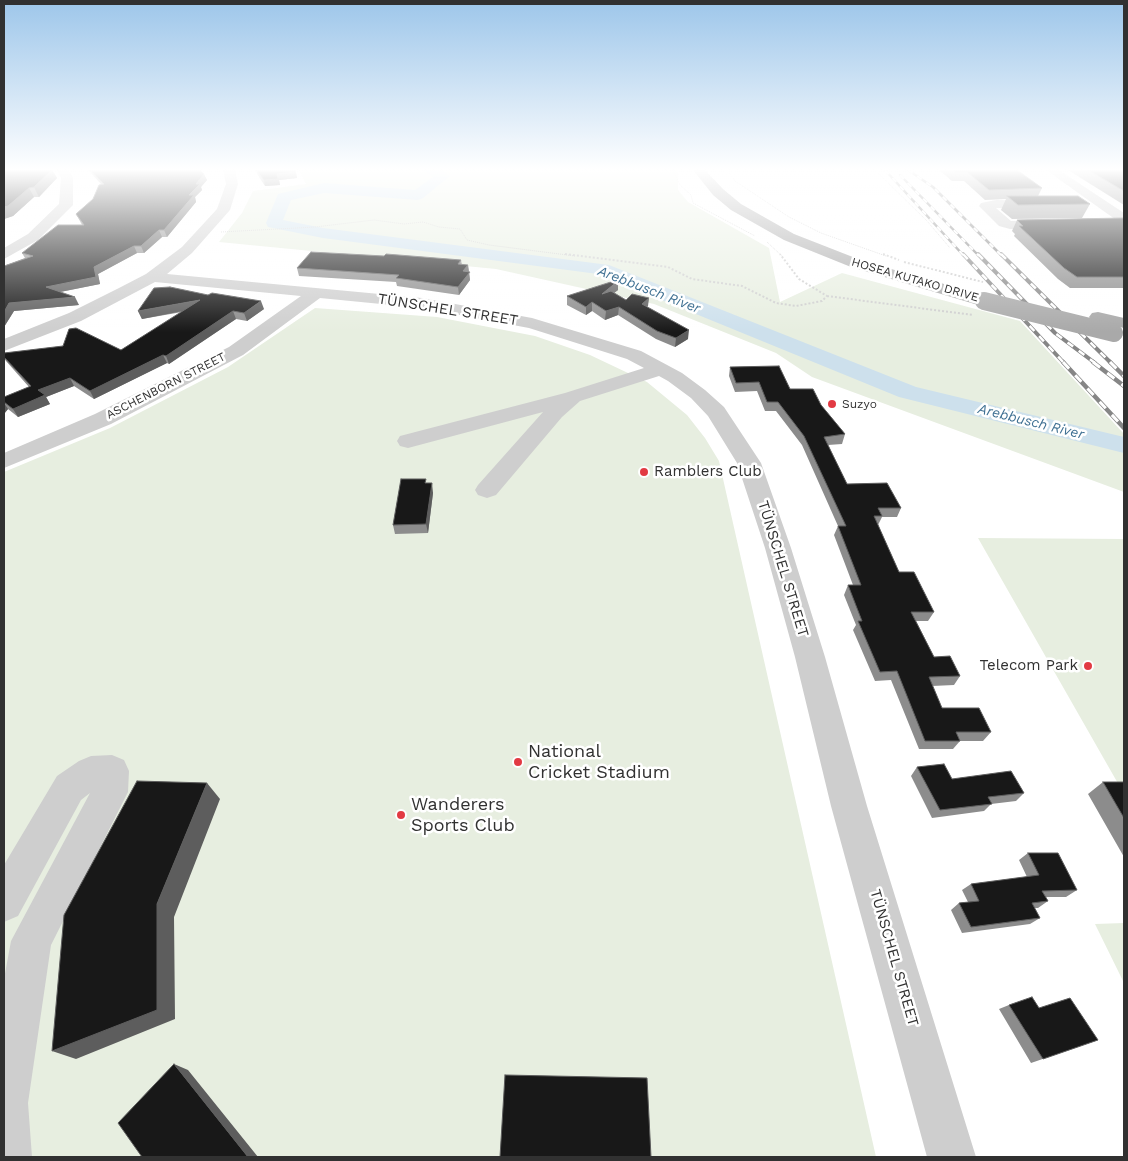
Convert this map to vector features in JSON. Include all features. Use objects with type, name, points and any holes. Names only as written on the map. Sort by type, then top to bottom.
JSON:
[{"type":"main road","name":"HOSEA KUTAKO DRIVE","points":[[766,224],[789,237],[866,267],[981,302],[1121,330]]},
{"type":"main road","name":"HOSEA KUTAKO DRIVE","points":[[791,224],[824,240],[902,267],[981,302],[1098,317],[1121,330]]},
{"type":"street","points":[[4,254],[33,237],[47,224]]},
{"type":"street","points":[[4,345],[75,317],[152,277],[187,250],[212,224]]},
{"type":"street","points":[[1020,224],[1063,225]]},
{"type":"street","name":"TÜNSCHEL STREET","points":[[152,277],[318,292],[456,308],[532,323],[618,349],[662,369],[698,394],[716,412],[749,464],[759,491],[810,658],[849,806],[952,1157]]},
{"type":"street","name":"ASCHENBORN STREET","points":[[4,461],[103,419],[236,351],[265,332],[318,292]]},
{"type":"street","points":[[408,441],[573,397],[662,369]]},
{"type":"street","points":[[487,490],[496,477],[554,412],[573,397]]},
{"type":"street","points":[[4,902],[70,788],[91,772],[112,771],[110,792],[31,941],[5,1103],[7,1157]]},
{"type":"path","points":[[206,231],[285,229],[333,224]]},
{"type":"path","points":[[430,224],[460,229],[467,240],[489,245],[668,267],[692,278],[742,286],[776,302],[796,306],[822,301],[828,296]]},
{"type":"path","points":[[733,224],[768,243],[782,256],[800,279],[828,296],[981,302]]},
{"type":"path","points":[[803,224],[821,233],[904,262]]},
{"type":"path","points":[[930,224],[950,248]]},
{"type":"shaded area","points":[[233,224],[727,224],[769,248],[780,302],[842,273],[1020,321],[1124,434],[1124,492],[812,377],[776,353],[654,304],[496,269],[219,242]]},
{"type":"shaded area","name":"Wanderers Sports Club","points":[[315,308],[437,317],[535,336],[590,355],[647,382],[687,415],[705,438],[719,461],[876,1157],[4,1157],[4,472],[110,428],[228,367]]},
{"type":"shaded area","name":"Telecom Park","points":[[978,538],[1124,539],[1124,794]]},
{"type":"shaded area","points":[[1124,923],[1124,983],[1095,924]]},
{"type":"building","points":[[169,224],[164,230],[159,230],[141,246],[134,246],[94,267],[96,277],[46,287],[75,297],[9,303],[4,312],[4,266],[33,256],[22,253],[58,225]]},
{"type":"building","points":[[1021,224],[1124,224],[1124,277],[1077,277],[1064,268],[1019,226],[1023,226]]},
{"type":"building","points":[[311,252],[384,256],[386,254],[461,260],[458,264],[468,265],[463,271],[470,272],[458,287],[396,278],[399,275],[297,268]]},
{"type":"building","points":[[617,280],[602,294],[611,291],[626,300],[632,294],[649,298],[642,304],[689,330],[676,338],[657,331],[619,307],[606,311],[592,302],[586,307],[567,296]]},
{"type":"building","points":[[170,287],[208,295],[212,293],[261,301],[244,313],[233,311],[166,356],[163,355],[90,391],[70,378],[38,390],[45,395],[13,409],[4,402],[4,397],[31,386],[4,357],[4,353],[63,346],[69,329],[76,328],[121,350],[200,300],[138,311],[154,288]]},
{"type":"building","points":[[779,366],[790,389],[813,389],[821,405],[845,434],[824,437],[847,484],[887,483],[901,508],[878,508],[882,516],[874,516],[899,572],[914,572],[934,612],[911,612],[934,657],[950,656],[960,676],[929,677],[942,708],[979,708],[991,732],[956,732],[960,741],[925,741],[897,671],[880,672],[858,621],[862,621],[848,585],[861,585],[838,526],[846,526],[804,436],[778,402],[767,402],[759,382],[736,383],[730,367]]},
{"type":"building","points":[[401,479],[426,479],[425,483],[432,483],[426,524],[393,525]]},
{"type":"building","points":[[944,764],[952,779],[1011,771],[1024,793],[988,797],[992,804],[940,810],[917,767]]},
{"type":"building","points":[[137,781],[207,783],[157,904],[157,1010],[52,1051],[64,915]]},
{"type":"building","points":[[1103,782],[1124,782],[1124,818]]},
{"type":"building","points":[[1028,853],[1058,853],[1077,890],[1042,891],[1048,901],[1032,903],[1040,918],[971,927],[959,903],[979,901],[971,884],[1039,875]]},
{"type":"building","points":[[1032,997],[1039,1008],[1070,998],[1098,1040],[1043,1059],[1009,1005]]},
{"type":"building","points":[[174,1064],[248,1157],[142,1157],[118,1123]]},
{"type":"building","points":[[505,1075],[647,1078],[651,1157],[500,1157]]},
{"type":"waterway","name":"Arebbusch River","points":[[280,224],[323,233],[602,269],[908,392],[1124,445]]},
{"type":"railway","points":[[935,224],[964,256]]},
{"type":"railway","points":[[948,224],[979,256]]},
{"type":"railway","points":[[970,224],[1002,256]]},
{"type":"railway","points":[[963,254],[1064,363]]},
{"type":"railway","points":[[978,254],[1055,333],[1095,363]]},
{"type":"railway","points":[[1001,254],[1111,363]]},
{"type":"railway","points":[[1063,362],[1124,428]]},
{"type":"railway","points":[[1093,362],[1124,386]]},
{"type":"railway","points":[[1111,363],[1124,376]]},
{"type":"place","name":"Suzyo","points":[[832,404]]},
{"type":"place","name":"Ramblers Club","points":[[644,472]]},
{"type":"place","name":"Telecom Park","points":[[1088,666]]},
{"type":"place","name":"National Cricket Stadium","points":[[518,762]]},
{"type":"place","name":"Wanderers Sports Club","points":[[401,815]]}]
